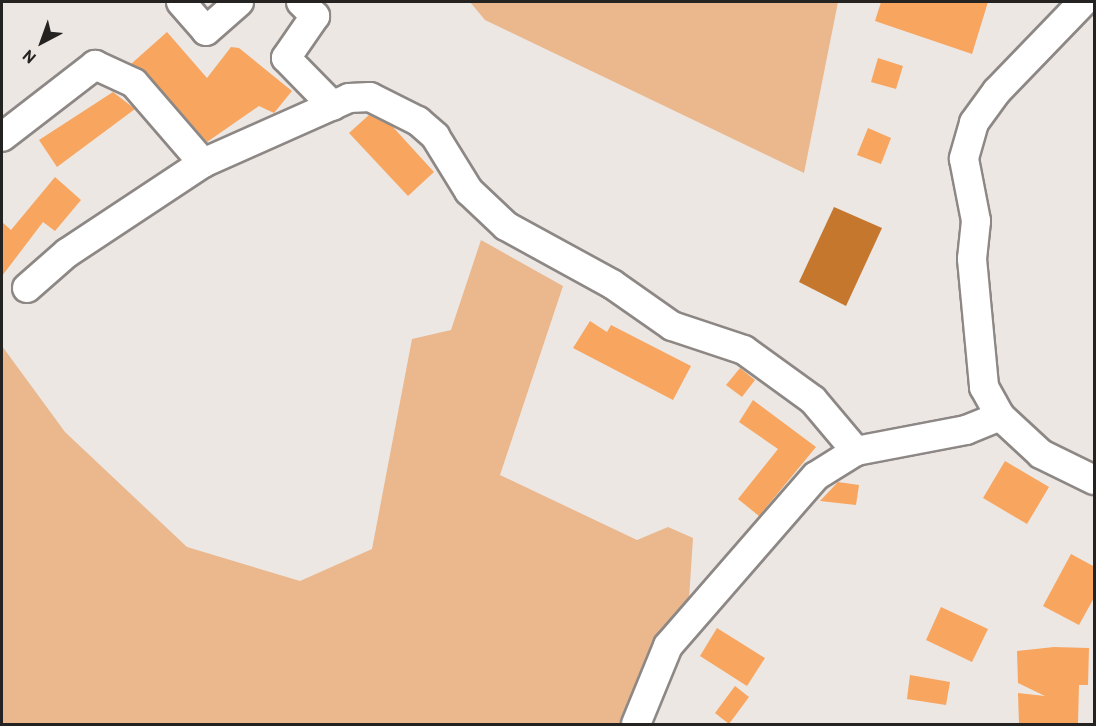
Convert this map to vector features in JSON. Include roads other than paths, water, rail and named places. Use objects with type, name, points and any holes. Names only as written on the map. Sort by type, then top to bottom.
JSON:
[{"type":"street","points":[[181,2],[206,30],[239,2]]},
{"type":"street","points":[[301,2],[315,16],[286,58],[333,106]]},
{"type":"street","points":[[1083,2],[997,91],[974,123],[964,159],[976,221],[972,259],[979,300],[976,346],[984,387],[1000,417],[1041,454],[1095,480]]},
{"type":"street","points":[[2,138],[95,65],[134,83],[203,163]]},
{"type":"street","points":[[27,288],[67,253],[203,163],[333,106],[370,97],[418,121],[444,148],[469,191],[506,226],[612,284],[672,326],[744,350],[813,400],[856,451]]},
{"type":"street","points":[[636,724],[668,646],[816,476],[856,451],[966,430],[1000,417]]}]
